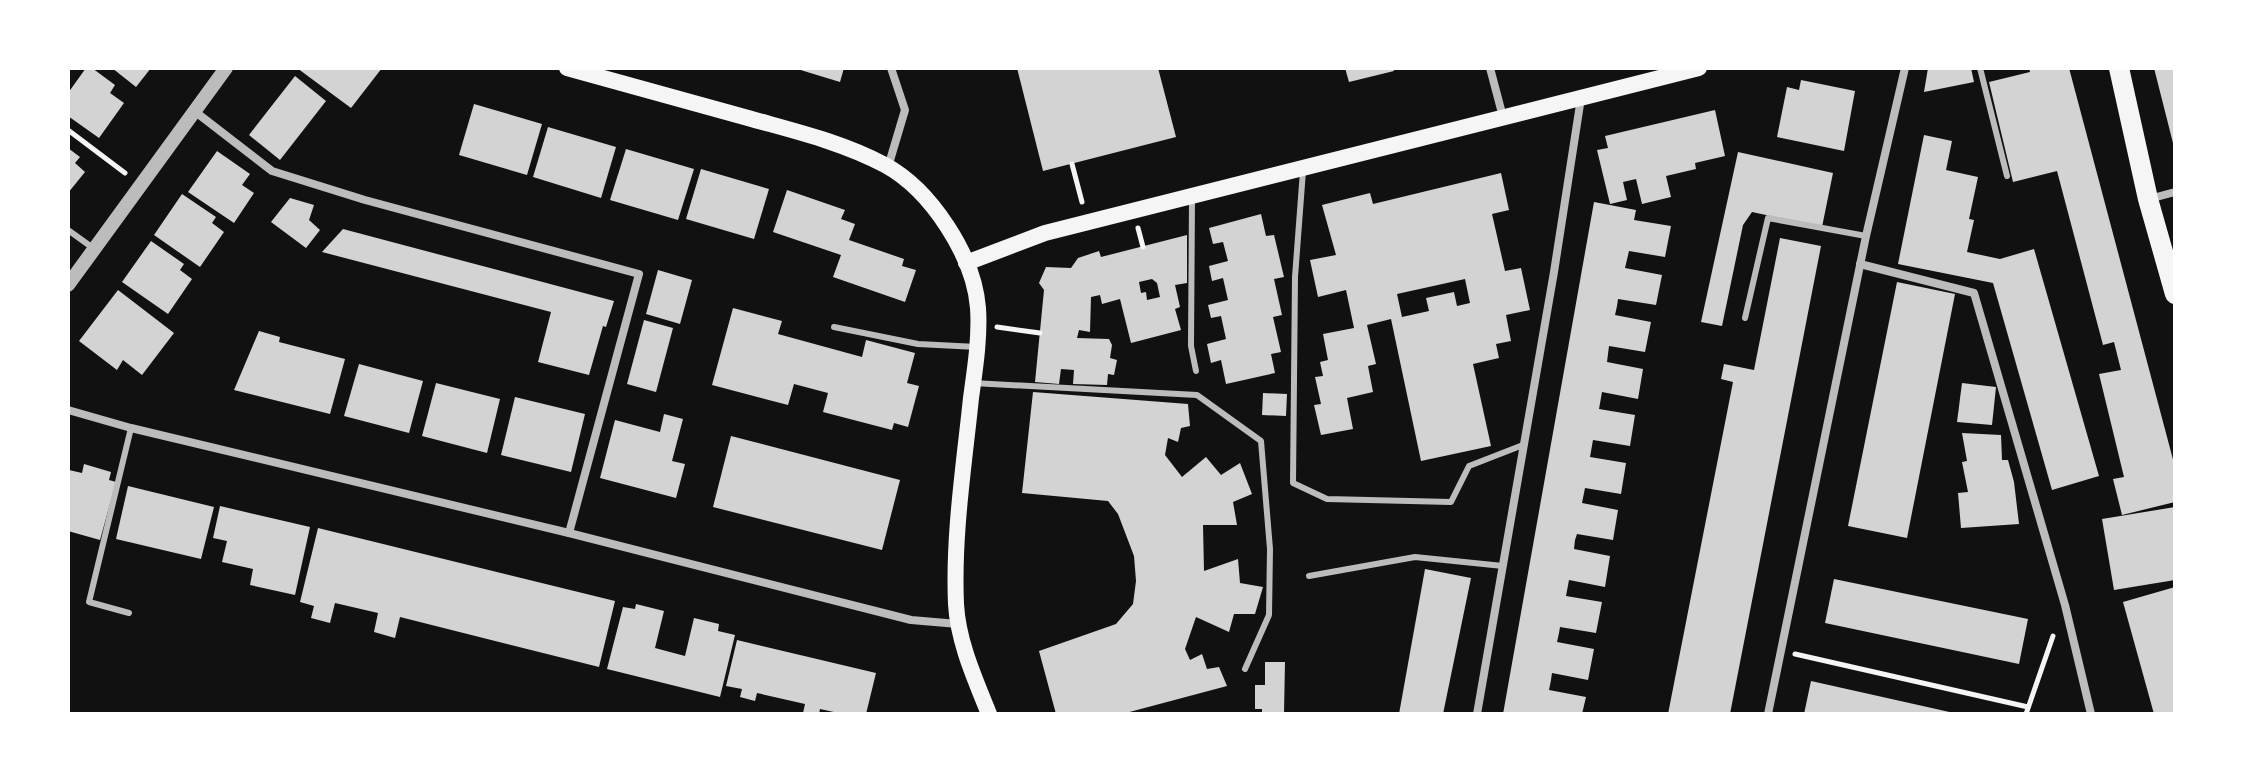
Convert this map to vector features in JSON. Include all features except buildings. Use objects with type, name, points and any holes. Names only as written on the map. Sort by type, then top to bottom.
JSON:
[{"type":"main road","points":[[567,68],[857,151],[888,167],[929,201],[952,234],[976,293],[978,324],[957,537],[958,624],[989,714]]},
{"type":"main road","points":[[966,263],[1024,240],[1087,223],[1699,68]]},
{"type":"main road","points":[[2119,68],[2148,199],[2175,294]]},
{"type":"street","points":[[68,285],[226,68]]},
{"type":"street","points":[[888,167],[905,110],[891,68]]},
{"type":"street","points":[[1490,68],[1503,117]]},
{"type":"street","points":[[1768,714],[1860,264],[1905,68]]},
{"type":"street","points":[[1477,714],[1581,98]]},
{"type":"street","points":[[193,110],[272,171],[365,200],[639,274],[569,533]]},
{"type":"street","points":[[2148,199],[2175,192]]},
{"type":"street","points":[[1860,264],[1974,293],[2065,605],[2091,714]]},
{"type":"street","points":[[68,410],[911,620],[958,624]]},
{"type":"lane","points":[[1980,68],[2007,176]]},
{"type":"lane","points":[[1303,168],[1295,277],[1293,483],[1327,499],[1451,502],[1469,466],[1523,445]]},
{"type":"lane","points":[[1192,196],[1191,346],[1196,371]]},
{"type":"lane","points":[[1745,318],[1768,218],[1866,236]]},
{"type":"lane","points":[[68,230],[93,248]]},
{"type":"lane","points":[[834,327],[918,344],[977,347]]},
{"type":"lane","points":[[973,383],[1197,395],[1261,441],[1270,549],[1269,615],[1245,669]]},
{"type":"lane","points":[[129,613],[89,602],[131,428]]},
{"type":"lane","points":[[1309,576],[1415,557],[1503,566]]},
{"type":"path","points":[[68,130],[140,184]]},
{"type":"path","points":[[1072,164],[1087,223]]},
{"type":"path","points":[[978,324],[1040,333]]},
{"type":"path","points":[[1781,651],[2027,710],[2065,605]]}]
